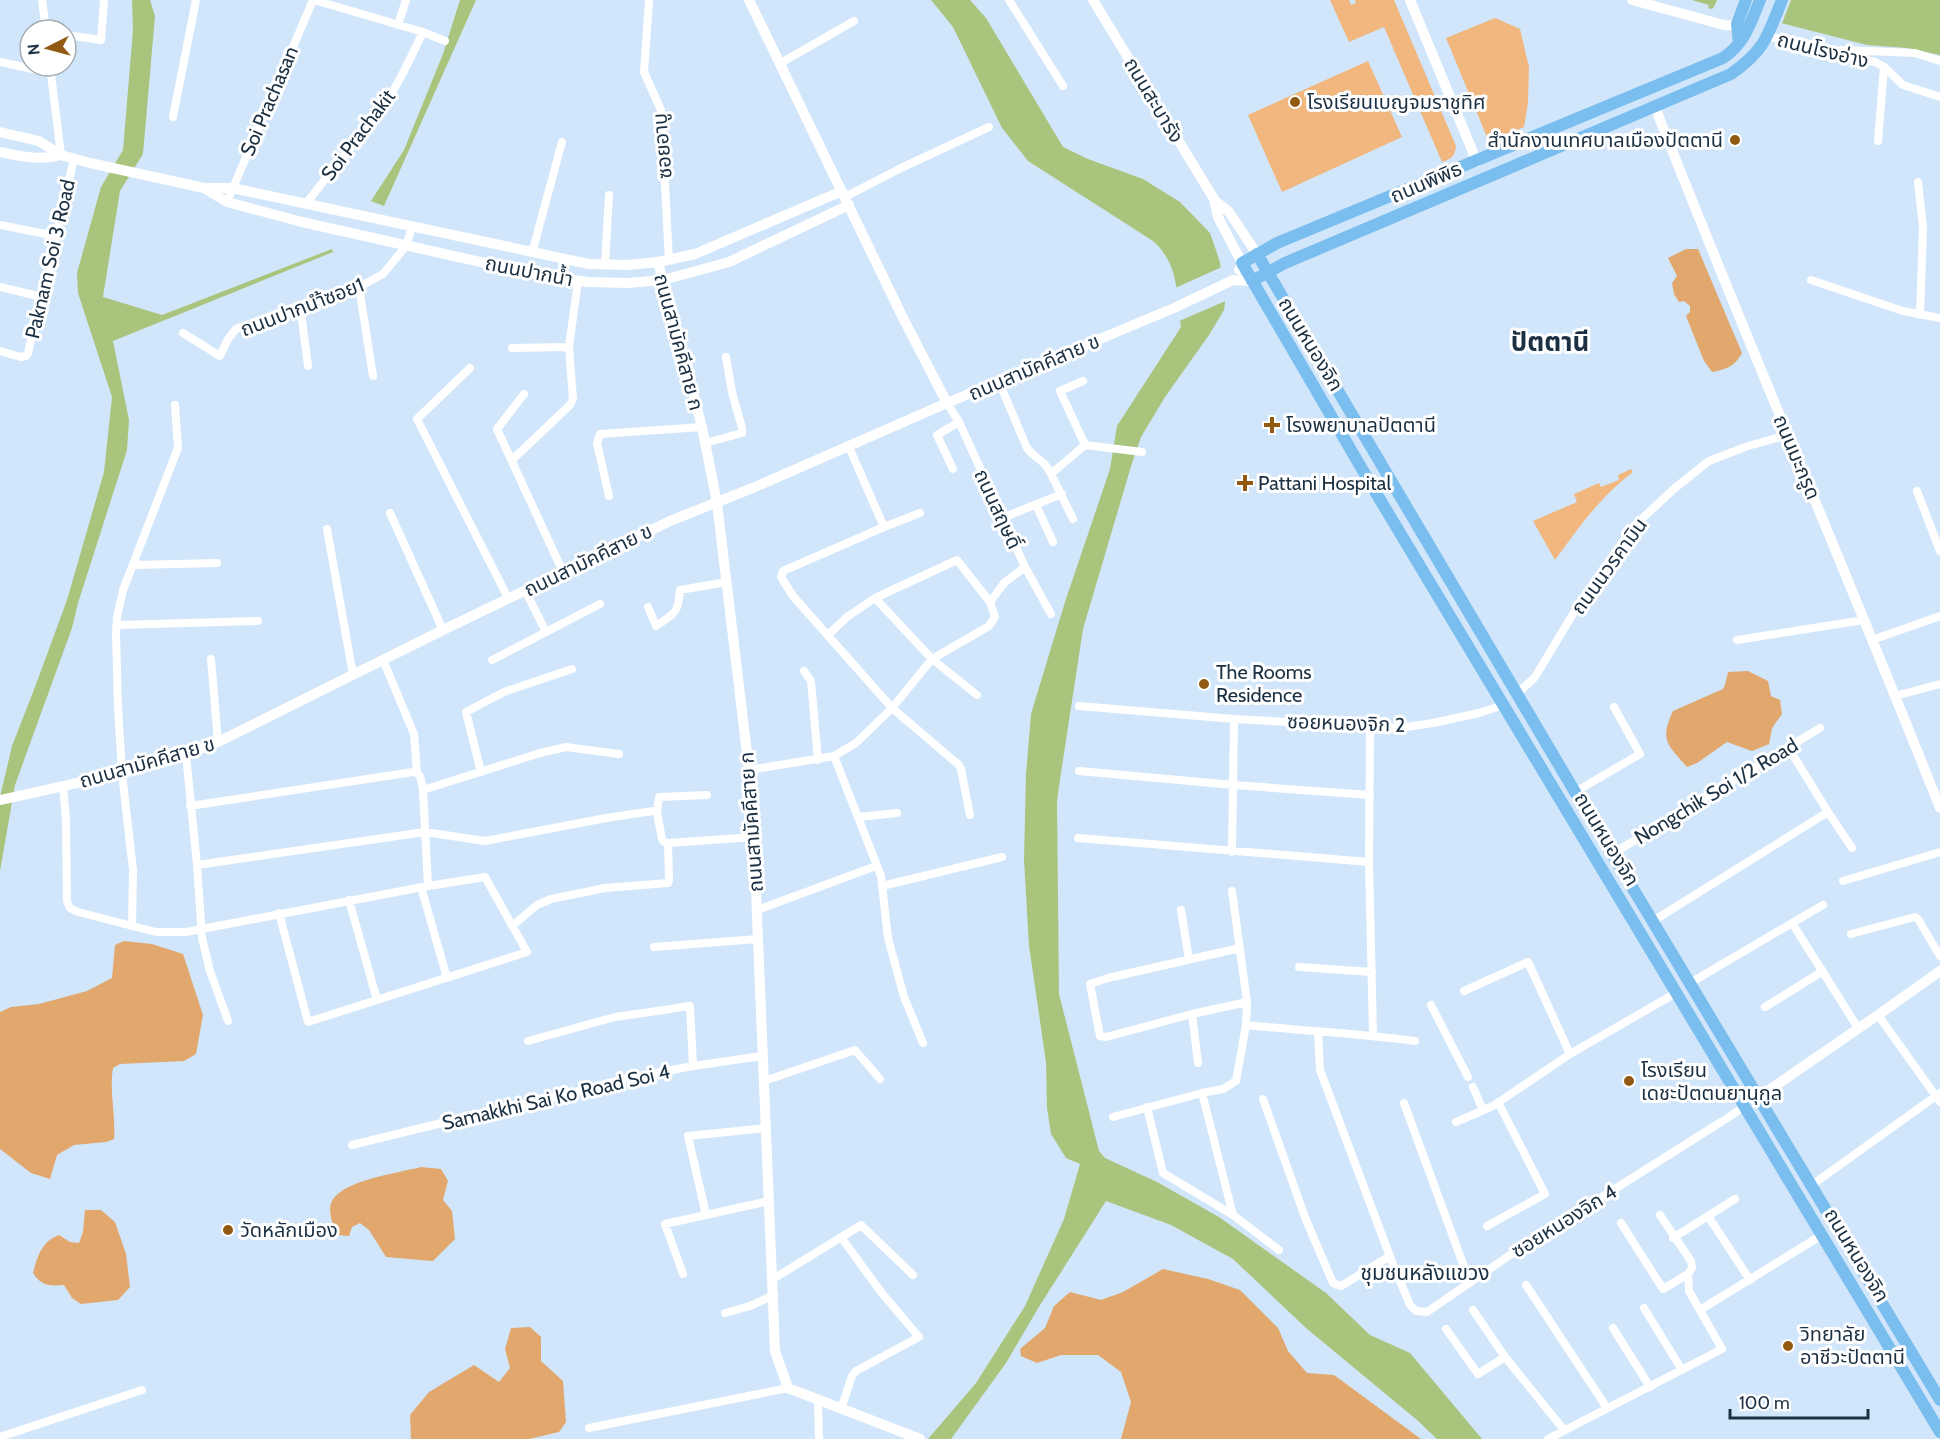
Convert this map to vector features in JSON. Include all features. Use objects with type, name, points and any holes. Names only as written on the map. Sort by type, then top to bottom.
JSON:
[{"type":"main road","name":"ถนนพิพิธ","points":[[1242,263],[1277,243],[1723,58],[1735,50],[1739,43],[1746,0]]},
{"type":"main road","name":"ถนนพิพิธ","points":[[1741,25],[1760,0]]},
{"type":"main road","name":"ถนนพิพิธ","points":[[1252,281],[1410,209],[1731,74],[1760,50],[1782,0]]},
{"type":"main road","points":[[1647,89],[1655,106]]},
{"type":"main road","points":[[1591,112],[1599,129]]},
{"type":"main road","points":[[1533,137],[1541,154]]},
{"type":"main road","points":[[1472,164],[1475,183]]},
{"type":"main road","points":[[1402,192],[1410,209]]},
{"type":"main road","name":"ถนนหนองจิก","points":[[1257,254],[1575,792],[1940,1400]]},
{"type":"main road","name":"ถนนหนองจิก","points":[[1242,263],[1376,493],[1940,1432]]},
{"type":"main road","points":[[1376,493],[1393,484]]},
{"type":"main road","points":[[1402,536],[1418,527]]},
{"type":"main road","points":[[1465,640],[1480,631]]},
{"type":"main road","points":[[1530,749],[1545,740]]},
{"type":"main road","points":[[1745,1106],[1759,1096]]},
{"type":"main road","points":[[1854,1288],[1869,1280]]},
{"type":"street","points":[[42,0],[44,18]]},
{"type":"street","points":[[78,37],[102,40],[104,0]]},
{"type":"street","points":[[173,117],[196,0]]},
{"type":"street","points":[[313,0],[423,32],[445,41]]},
{"type":"street","name":"Soi Prachasan","points":[[227,202],[313,0]]},
{"type":"street","points":[[398,25],[406,0]]},
{"type":"street","name":"ซอยอาบู","points":[[650,0],[644,72],[662,110],[664,261]]},
{"type":"street","points":[[749,0],[903,318],[947,403]]},
{"type":"street","points":[[1009,0],[1063,86]]},
{"type":"street","name":"ถนนสะบารัง","points":[[1093,0],[1214,200]]},
{"type":"street","points":[[1410,0],[1472,164]]},
{"type":"street","points":[[1632,0],[1724,25],[1741,25]]},
{"type":"street","points":[[779,64],[854,21]]},
{"type":"street","name":"Soi Prachakit","points":[[306,204],[377,116],[405,69],[423,32]]},
{"type":"street","name":"ถนนโรงอ่าง","points":[[1769,32],[1875,62],[1884,67],[1903,85],[1940,97]]},
{"type":"street","points":[[1831,50],[1915,53],[1940,61]]},
{"type":"street","points":[[0,63],[18,66]]},
{"type":"street","points":[[1878,141],[1884,67]]},
{"type":"street","points":[[51,78],[61,155]]},
{"type":"street","name":"ถนนมะกรูด","points":[[1655,106],[1719,269],[1940,806]]},
{"type":"street","points":[[846,198],[989,127]]},
{"type":"street","name":"ถนนปากน้ำ","points":[[0,132],[39,141],[61,155],[74,159],[148,177],[204,188],[232,188],[589,264],[664,261],[695,254],[846,198]]},
{"type":"street","points":[[532,253],[562,142]]},
{"type":"street","name":"ถนนปากน้ำ","points":[[0,152],[36,159],[61,155]]},
{"type":"street","name":"Paknam Soi 3 Road","points":[[0,351],[24,357],[28,353],[74,159]]},
{"type":"street","points":[[1918,182],[1923,227],[1920,315]]},
{"type":"street","name":"ถนนปากน้ำ","points":[[204,188],[227,202],[406,246],[578,281],[628,283],[663,280],[729,262],[846,198]]},
{"type":"street","points":[[605,264],[609,195]]},
{"type":"street","points":[[1214,200],[1229,212],[1257,254]]},
{"type":"street","points":[[1214,200],[1218,217],[1242,263],[1232,281],[1252,281]]},
{"type":"street","points":[[0,225],[56,236]]},
{"type":"street","name":"ถนนปากนำ้ซอย1","points":[[183,333],[220,356],[236,329],[300,305],[359,287],[383,274],[406,246],[412,227]]},
{"type":"street","name":"ถนนสามัคคีสาย ก","points":[[664,261],[663,280],[702,427],[717,503],[749,770],[754,837],[775,1351],[788,1388]]},
{"type":"street","points":[[1812,280],[1903,311],[1940,318]]},
{"type":"street","points":[[512,460],[570,405],[573,399],[569,347],[578,281]]},
{"type":"street","name":"ถนนสามัคคีสาย ข","points":[[0,800],[123,773],[186,755],[218,742],[508,598],[670,521],[849,447],[1232,281]]},
{"type":"street","points":[[0,287],[42,297]]},
{"type":"street","points":[[359,287],[373,376]]},
{"type":"street","points":[[300,305],[308,366]]},
{"type":"street","points":[[512,348],[569,347]]},
{"type":"street","points":[[705,443],[742,433],[726,357]]},
{"type":"street","points":[[470,368],[417,419],[508,598]]},
{"type":"street","points":[[1083,381],[1060,391],[1085,445]]},
{"type":"street","points":[[999,382],[1027,448],[1031,454],[1043,461],[1073,519]]},
{"type":"street","points":[[524,394],[497,429],[563,572]]},
{"type":"street","name":"ถนนสฤษดิ์","points":[[947,403],[959,422],[1025,567],[1051,614]]},
{"type":"street","points":[[132,926],[133,870],[123,773],[117,675],[117,625],[123,590],[178,448],[175,405]]},
{"type":"street","points":[[953,469],[937,435],[959,422]]},
{"type":"street","points":[[609,496],[597,443],[600,434],[702,427]]},
{"type":"street","name":"ถนนนวรคามิน","points":[[1517,694],[1535,676],[1579,604],[1633,527],[1675,488],[1709,461],[1748,446],[1788,435]]},
{"type":"street","points":[[1051,474],[1085,445],[1142,452]]},
{"type":"street","points":[[849,447],[884,527]]},
{"type":"street","points":[[1917,491],[1940,551]]},
{"type":"street","points":[[1002,518],[1062,494]]},
{"type":"street","points":[[1036,505],[1053,542]]},
{"type":"street","points":[[390,513],[443,630]]},
{"type":"street","points":[[920,513],[783,571],[781,577],[784,585],[892,708],[959,765],[970,815]]},
{"type":"street","points":[[327,529],[353,675]]},
{"type":"street","points":[[749,770],[834,756],[856,743],[892,708],[932,659],[989,626],[994,617],[990,602],[957,560],[874,598],[847,617],[828,635]]},
{"type":"street","points":[[133,565],[217,563]]},
{"type":"street","points":[[990,602],[1004,583],[1025,567]]},
{"type":"street","points":[[648,607],[656,626],[675,613],[679,606],[680,590],[727,582]]},
{"type":"street","points":[[525,590],[546,632]]},
{"type":"street","points":[[874,598],[932,659],[977,695]]},
{"type":"street","points":[[492,660],[600,604]]},
{"type":"street","points":[[1872,640],[1940,616]]},
{"type":"street","points":[[1737,640],[1864,620]]},
{"type":"street","points":[[117,625],[258,621]]},
{"type":"street","points":[[211,659],[218,742]]},
{"type":"street","points":[[383,660],[414,734],[417,773],[420,776],[423,790],[424,887],[447,978]]},
{"type":"street","points":[[481,772],[466,712],[504,692],[572,669]]},
{"type":"street","points":[[804,671],[811,681],[818,760]]},
{"type":"street","points":[[1894,696],[1940,684]]},
{"type":"street","name":"ซอยหนองจิก 2","points":[[1079,706],[1234,719],[1400,728],[1479,713],[1504,705]]},
{"type":"street","points":[[1575,792],[1640,754],[1614,707]]},
{"type":"street","points":[[1233,852],[1234,719]]},
{"type":"street","points":[[1370,726],[1369,862],[1373,1035]]},
{"type":"street","name":"Nongchik Soi 1/2 Road","points":[[1612,854],[1820,728]]},
{"type":"street","points":[[423,790],[566,747],[620,754]]},
{"type":"street","points":[[1788,747],[1852,848]]},
{"type":"street","points":[[186,755],[203,946],[228,1021]]},
{"type":"street","points":[[834,756],[881,876],[888,938],[904,997],[923,1043]]},
{"type":"street","points":[[1079,771],[1370,795]]},
{"type":"street","points":[[190,806],[417,773]]},
{"type":"street","points":[[63,786],[68,905],[78,912],[132,926],[174,933],[201,929],[279,913],[349,900],[485,877],[527,952],[308,1022],[279,913]]},
{"type":"street","points":[[707,795],[659,797],[657,813],[664,842],[754,837]]},
{"type":"street","points":[[197,865],[425,832],[484,842],[606,818],[653,811],[657,813]]},
{"type":"street","points":[[1653,921],[1828,812]]},
{"type":"street","points":[[858,817],[897,813]]},
{"type":"street","points":[[1078,838],[1369,862]]},
{"type":"street","points":[[512,926],[537,905],[551,899],[605,888],[668,883],[668,843]]},
{"type":"street","points":[[1843,880],[1940,852]]},
{"type":"street","points":[[882,886],[1002,857]]},
{"type":"street","points":[[757,910],[876,866]]},
{"type":"street","points":[[1113,1117],[1223,1089],[1236,1081],[1246,1025],[1247,1002],[1232,891]]},
{"type":"street","points":[[349,900],[377,999]]},
{"type":"street","points":[[1690,983],[1823,905]]},
{"type":"street","points":[[1181,910],[1188,959]]},
{"type":"street","points":[[1851,934],[1916,917],[1940,956]]},
{"type":"street","points":[[1792,923],[1858,1028]]},
{"type":"street","points":[[654,947],[758,939]]},
{"type":"street","points":[[1240,948],[1090,984],[1100,1036],[1106,1037],[1191,1014],[1247,1002]]},
{"type":"street","points":[[1464,991],[1528,962],[1570,1054]]},
{"type":"street","points":[[1299,967],[1372,972]]},
{"type":"street","points":[[1765,1007],[1823,971]]},
{"type":"street","points":[[1759,1096],[1940,971]]},
{"type":"street","points":[[1456,1122],[1498,1102],[1570,1054],[1676,993]]},
{"type":"street","points":[[1431,1005],[1468,1077]]},
{"type":"street","points":[[528,1041],[615,1017],[690,1006],[693,1066]]},
{"type":"street","points":[[1191,1014],[1198,1063]]},
{"type":"street","points":[[1812,1185],[1938,1097],[1878,1015]]},
{"type":"street","points":[[1246,1025],[1373,1035],[1416,1041]]},
{"type":"street","name":"ซอยหนองจิก 4","points":[[1318,1032],[1320,1070],[1390,1256],[1410,1305],[1416,1311],[1427,1312],[1507,1257],[1745,1106]]},
{"type":"street","points":[[764,1082],[855,1050],[880,1079]]},
{"type":"street","name":"Samakkhi Sai Ko Road Soi 4","points":[[352,1145],[624,1079],[762,1056]]},
{"type":"street","points":[[1473,1087],[1483,1110]]},
{"type":"street","points":[[1202,1093],[1233,1215]]},
{"type":"street","points":[[1263,1100],[1306,1220],[1333,1282],[1341,1286],[1390,1256]]},
{"type":"street","points":[[1487,1226],[1545,1194],[1498,1102]]},
{"type":"street","points":[[1404,1103],[1470,1283]]},
{"type":"street","points":[[1147,1107],[1163,1173],[1233,1215],[1279,1250]]},
{"type":"street","points":[[706,1215],[688,1136],[766,1128]]},
{"type":"street","points":[[1673,1238],[1735,1199]]},
{"type":"street","points":[[683,1274],[665,1224],[769,1202]]},
{"type":"street","points":[[1621,1223],[1663,1289],[1688,1274],[1692,1268],[1691,1261],[1673,1238],[1660,1215]]},
{"type":"street","points":[[1708,1216],[1750,1280]]},
{"type":"street","points":[[773,1279],[861,1224],[913,1275]]},
{"type":"street","points":[[1700,1310],[1822,1235]]},
{"type":"street","points":[[841,1237],[881,1292],[919,1337],[856,1371],[852,1376],[841,1408]]},
{"type":"street","points":[[1548,1439],[1562,1434],[1607,1408],[1722,1349],[1689,1291],[1688,1274]]},
{"type":"street","points":[[1526,1285],[1607,1408]]},
{"type":"street","points":[[725,1313],[750,1306],[774,1295]]},
{"type":"street","points":[[1644,1308],[1682,1370]]},
{"type":"street","points":[[1473,1310],[1562,1434]]},
{"type":"street","points":[[1613,1328],[1650,1387]]},
{"type":"street","points":[[1446,1329],[1478,1374],[1505,1357]]},
{"type":"street","points":[[589,1428],[788,1388],[919,1438]]},
{"type":"street","points":[[0,1437],[142,1390]]},
{"type":"street","points":[[818,1399],[819,1439]]},
{"type":"shaded area","points":[[132,0],[150,0],[155,16],[143,154],[120,191],[103,297],[162,315],[332,249],[333,252],[113,341],[129,420],[127,450],[72,628],[15,785],[0,871],[0,797],[12,746],[67,600],[104,472],[112,397],[78,293],[77,273],[101,187],[123,150],[133,30]]},
{"type":"shaded area","points":[[460,0],[476,0],[384,206],[371,201],[404,150],[443,54]]},
{"type":"shaded area","points":[[931,0],[970,0],[986,18],[1063,147],[1088,159],[1143,179],[1180,202],[1210,233],[1220,262],[1224,310],[1165,397],[1141,437],[1132,463],[1083,629],[1059,786],[1057,802],[1059,994],[1099,1151],[1105,1158],[1157,1182],[1219,1217],[1326,1293],[1370,1335],[1410,1353],[1482,1439],[1437,1439],[1306,1328],[1233,1259],[1171,1225],[1106,1201],[1006,1363],[951,1439],[928,1439],[976,1383],[1025,1306],[1064,1219],[1080,1164],[1066,1158],[1051,1134],[1047,1108],[1046,1062],[1029,946],[1024,860],[1026,775],[1031,714],[1065,602],[1110,469],[1117,426],[1181,327],[1175,281],[1162,250],[1153,241],[1028,161],[1002,128],[953,27]]},
{"type":"shaded area","points":[[1330,0],[1349,0],[1351,5],[1356,3],[1355,0],[1394,0],[1456,146],[1455,153],[1450,159],[1442,162],[1384,27],[1349,42]]},
{"type":"shaded area","points":[[1692,0],[1940,0],[1940,55],[1907,48],[1867,45],[1715,6],[1712,9],[1708,8],[1709,5]]},
{"type":"shaded area","points":[[1495,18],[1520,29],[1529,67],[1528,103],[1524,127],[1489,142],[1446,38]]},
{"type":"shaded area","points":[[1368,61],[1402,137],[1282,192],[1248,115]]},
{"type":"shaded area","points":[[1686,249],[1698,249],[1742,353],[1730,367],[1722,370],[1712,372],[1704,361],[1686,316],[1690,312],[1690,306],[1684,301],[1679,302],[1674,294],[1672,283],[1677,276],[1668,258]]},
{"type":"shaded area","points":[[1631,469],[1633,472],[1600,502],[1555,560],[1533,521],[1577,502],[1574,494],[1599,483],[1601,487],[1619,480],[1618,475]]},
{"type":"shaded area","points":[[1748,671],[1768,681],[1771,696],[1780,700],[1782,714],[1772,728],[1769,744],[1752,751],[1727,742],[1697,763],[1687,767],[1671,748],[1666,736],[1673,711],[1723,689],[1728,672]]},
{"type":"shaded area","points":[[124,941],[152,944],[183,954],[203,1015],[196,1054],[184,1061],[120,1064],[113,1068],[114,1139],[74,1145],[57,1155],[50,1179],[31,1173],[0,1149],[0,1012],[11,1007],[39,1004],[87,991],[112,978],[115,945]]},
{"type":"shaded area","points":[[421,1167],[441,1169],[448,1181],[443,1200],[452,1211],[455,1239],[433,1261],[386,1257],[369,1230],[360,1223],[352,1227],[349,1236],[337,1235],[330,1211],[331,1203],[337,1195],[358,1183]]},
{"type":"shaded area","points":[[85,1210],[101,1210],[115,1222],[126,1254],[130,1287],[118,1300],[81,1304],[72,1298],[64,1285],[46,1284],[33,1273],[41,1250],[48,1241],[59,1235],[70,1242],[79,1243],[83,1232]]},
{"type":"shaded area","points":[[1163,1269],[1208,1279],[1240,1290],[1278,1328],[1288,1351],[1307,1373],[1334,1375],[1421,1439],[1121,1439],[1131,1402],[1121,1372],[1098,1355],[1061,1355],[1037,1363],[1021,1356],[1020,1349],[1045,1328],[1054,1306],[1070,1292],[1101,1300],[1123,1292]]},
{"type":"shaded area","points":[[530,1327],[541,1337],[541,1361],[563,1381],[566,1422],[559,1432],[529,1439],[411,1439],[410,1415],[429,1392],[474,1365],[499,1382],[510,1368],[505,1349],[511,1328]]},
{"type":"pier","points":[[1717,0],[1791,0],[1781,26],[1716,9],[1712,12]]},
{"type":"pier","points":[[1224,266],[1228,300],[1177,322],[1173,289]]},
{"type":"place","name":"โรงเรียนเบญจมราชูทิศ","points":[[1295,102]]},
{"type":"place","name":"สำนักงานเทศบาลเมืองปัตตานี","points":[[1735,140]]},
{"type":"place","name":"โรงพยาบาลปัตตานี","points":[[1272,425]]},
{"type":"place","name":"Pattani Hospital","points":[[1245,483]]},
{"type":"place","name":"The Rooms Residence","points":[[1204,684]]},
{"type":"place","name":"โรงเรียน เดชะปัตตนยานุกูล","points":[[1629,1081]]},
{"type":"place","name":"วัดหลักเมือง","points":[[228,1230]]},
{"type":"place","name":"วิทยาลัย อาชีวะปัตตานี","points":[[1788,1346]]},
{"type":"district","name":"ปัตตานี","points":[[1550,342]]},
{"type":"district","name":"ชุมชนหลังแขวง","points":[[1425,1273]]}]
